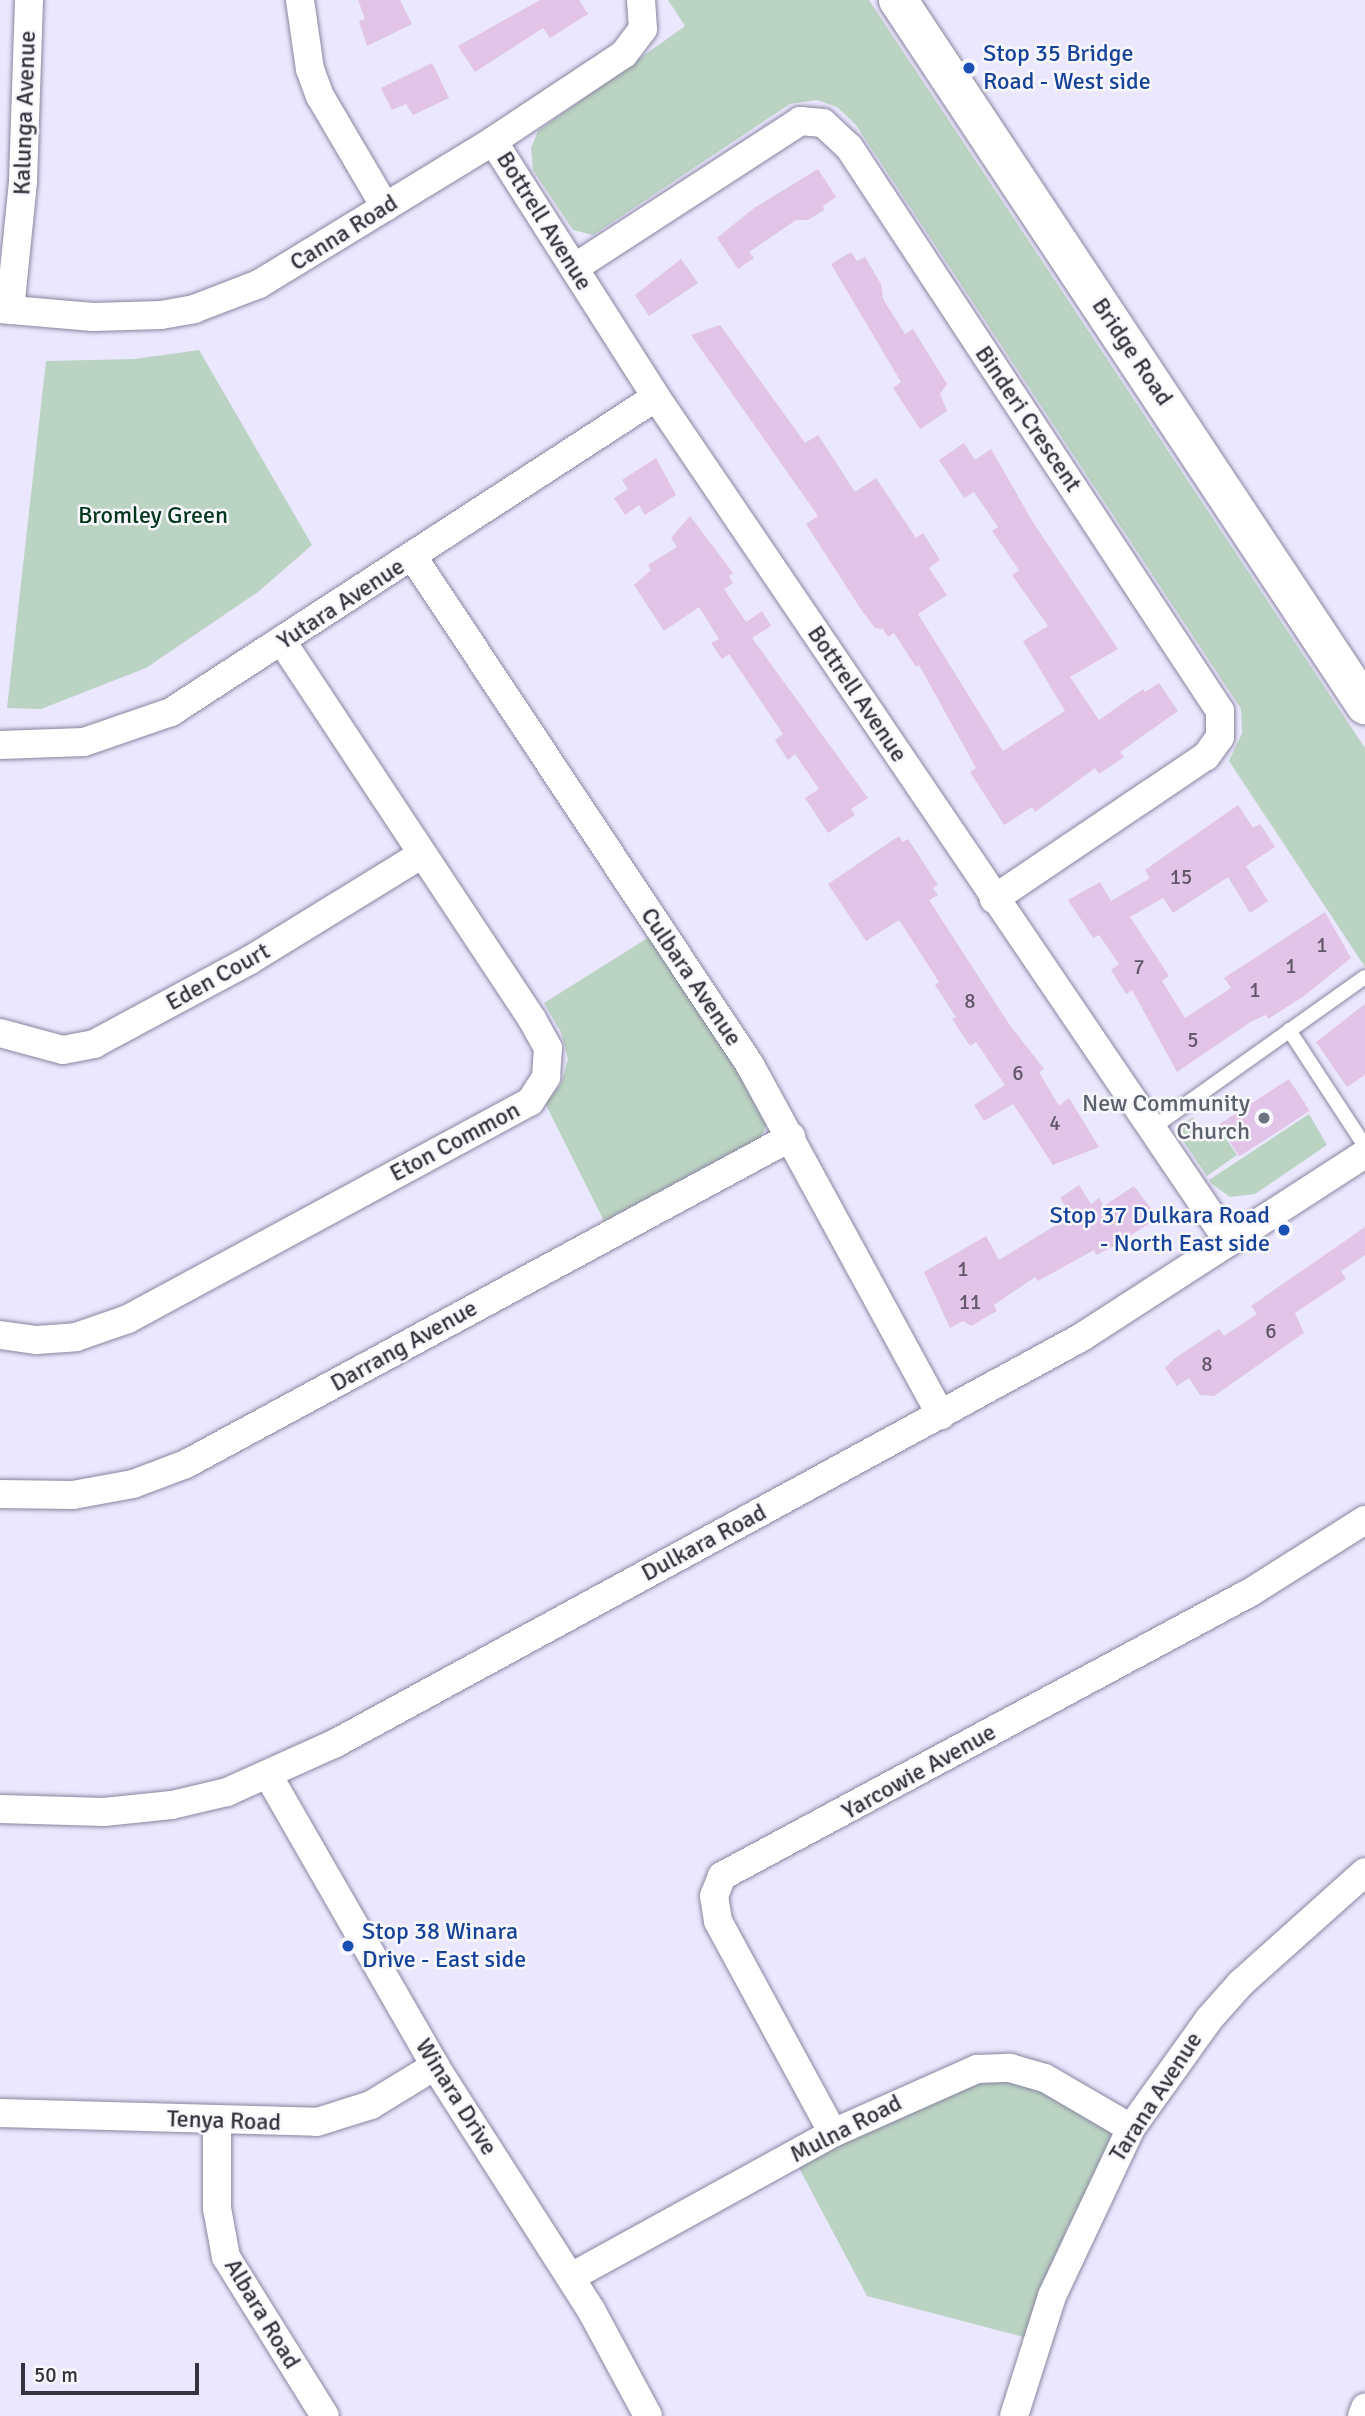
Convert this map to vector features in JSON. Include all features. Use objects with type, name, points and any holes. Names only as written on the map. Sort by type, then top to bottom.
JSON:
[{"type":"main road","name":"Bridge Road","points":[[898,0],[1365,705]]},
{"type":"street","name":"Kalunga Avenue","points":[[5,309],[23,181],[29,0]]},
{"type":"street","points":[[300,0],[310,69],[320,96],[385,207]]},
{"type":"street","name":"Canna Road","points":[[5,309],[128,318],[194,309],[260,284],[493,141],[624,54],[643,29],[641,0]]},
{"type":"street","name":"Binderi Crescent","points":[[574,268],[800,121],[823,123],[849,147],[1220,711],[1220,737],[1206,756],[994,899]]},
{"type":"street","name":"Bottrell Avenue","points":[[493,141],[656,397],[1229,1242]]},
{"type":"street","name":"Yutara Avenue","points":[[0,746],[72,744],[144,723],[190,701],[656,397]]},
{"type":"street","name":"Culbara Avenue","points":[[413,557],[750,1065],[941,1415]]},
{"type":"street","name":"Eton Common","points":[[0,1335],[37,1340],[76,1337],[128,1319],[536,1096],[546,1077],[548,1048],[282,642]]},
{"type":"street","name":"Eden Court","points":[[0,1033],[64,1051],[94,1044],[250,960],[422,854]]},
{"type":"street","name":"Darrang Avenue","points":[[0,1494],[73,1495],[133,1484],[186,1464],[791,1137]]},
{"type":"street","name":"Dulkara Road","points":[[0,1809],[139,1810],[227,1792],[268,1775],[415,1702],[1139,1304],[1365,1154]]},
{"type":"street","name":"Yarcowie Avenue","points":[[833,2133],[718,1921],[714,1896],[722,1876],[1239,1598],[1365,1520]]},
{"type":"street","name":"Winara Drive","points":[[268,1775],[435,2066],[571,2277],[648,2416]]},
{"type":"street","name":"Tarana Avenue","points":[[1014,2416],[1052,2296],[1131,2128],[1209,2019],[1241,1983],[1315,1912],[1365,1872]]},
{"type":"street","name":"Tenya Road","points":[[0,2113],[296,2123],[336,2118],[372,2105],[435,2066]]},
{"type":"street","name":"Mulna Road","points":[[571,2277],[833,2133],[956,2075],[991,2067],[1045,2078],[1131,2128]]},
{"type":"street","name":"Albara Road","points":[[217,2121],[217,2208],[226,2257],[325,2416]]},
{"type":"street","points":[[1362,2416],[1365,2408]]},
{"type":"lane","points":[[1151,1129],[1365,977]]},
{"type":"lane","points":[[1289,1030],[1365,1146]]},
{"type":"green space","points":[[668,0],[869,0],[1365,748],[1365,967],[1229,761],[1242,733],[1241,709],[856,125],[837,107],[817,100],[790,104],[593,235],[573,230],[533,170],[531,148],[538,131],[685,26]]},
{"type":"green space","name":"Bromley Green","points":[[199,350],[312,545],[258,592],[146,668],[41,709],[7,708],[46,361],[135,359]]},
{"type":"green space","points":[[654,934],[769,1121],[760,1138],[604,1221],[545,1103],[561,1084],[568,1059],[561,1032],[544,1003]]},
{"type":"green space","points":[[1309,1114],[1327,1145],[1255,1194],[1230,1197],[1209,1180]]},
{"type":"green space","points":[[1193,1117],[1204,1134],[1217,1125],[1237,1155],[1207,1176],[1175,1129]]},
{"type":"green space","points":[[976,2076],[1042,2083],[1110,2132],[1111,2144],[1067,2228],[1024,2337],[867,2296],[798,2166]]},
{"type":"building","points":[[358,0],[400,0],[412,24],[367,46],[359,21],[365,19]]},
{"type":"building","points":[[540,0],[579,0],[588,14],[550,38],[543,28],[475,72],[458,46]]},
{"type":"building","points":[[432,63],[449,98],[413,115],[406,104],[392,110],[381,88]]},
{"type":"building","points":[[818,169],[836,197],[823,206],[824,210],[808,220],[796,220],[749,252],[754,258],[738,269],[717,238],[754,208]]},
{"type":"building","points":[[851,252],[857,261],[865,257],[881,284],[883,299],[905,334],[913,329],[947,384],[940,394],[947,411],[920,429],[893,388],[901,382],[831,264]]},
{"type":"building","points":[[681,259],[698,283],[649,316],[635,295]]},
{"type":"building","points":[[720,325],[805,443],[818,435],[855,492],[876,478],[916,538],[923,533],[940,560],[929,568],[947,595],[918,614],[1003,751],[1065,711],[1023,641],[1048,626],[1012,575],[1019,570],[992,531],[998,527],[974,492],[964,498],[939,460],[964,443],[975,460],[991,449],[1034,524],[1118,649],[1070,677],[1099,720],[1143,689],[1145,692],[1159,683],[1178,711],[1120,752],[1124,757],[1099,774],[1095,768],[1035,812],[1032,807],[1004,825],[970,772],[976,768],[919,665],[916,667],[894,633],[888,637],[883,629],[875,628],[862,611],[806,524],[818,516],[691,335]]},
{"type":"building","points":[[656,458],[676,495],[645,515],[639,505],[625,515],[614,498],[628,489],[622,480]]},
{"type":"building","points":[[690,516],[733,573],[729,576],[733,583],[724,589],[746,622],[762,611],[771,626],[752,638],[868,798],[851,809],[855,815],[828,833],[805,798],[819,789],[795,754],[788,760],[775,740],[783,734],[729,654],[722,659],[711,643],[719,639],[699,607],[664,631],[634,585],[651,570],[648,565],[677,547],[671,538]]},
{"type":"building","points":[[1238,805],[1253,828],[1260,824],[1275,847],[1246,866],[1268,901],[1250,913],[1228,877],[1173,913],[1163,898],[1130,917],[1169,976],[1162,981],[1185,1018],[1231,988],[1224,978],[1325,912],[1351,958],[1304,996],[1268,1019],[1266,1015],[1252,1021],[1177,1072],[1132,990],[1126,994],[1111,970],[1119,964],[1099,935],[1093,938],[1068,900],[1100,882],[1111,901],[1150,878],[1145,870]]},
{"type":"building","points":[[899,836],[903,842],[908,839],[938,885],[933,888],[938,895],[929,900],[1011,1027],[1044,1069],[1039,1072],[1059,1106],[1069,1098],[1099,1147],[1053,1165],[1013,1104],[984,1121],[974,1105],[1005,1085],[976,1042],[970,1046],[952,1019],[956,1017],[935,985],[939,982],[899,920],[866,941],[828,884]]},
{"type":"building","points":[[1365,1004],[1365,1075],[1347,1087],[1316,1042]]},
{"type":"building","name":"New Community Church","points":[[1289,1079],[1310,1111],[1239,1157],[1219,1125]]},
{"type":"building","points":[[1079,1185],[1091,1204],[1099,1198],[1104,1206],[1134,1186],[1158,1218],[1096,1255],[1094,1250],[1038,1281],[1035,1277],[994,1305],[997,1311],[971,1326],[963,1321],[950,1328],[924,1272],[986,1236],[999,1260],[1071,1216],[1060,1198]]},
{"type":"building","points":[[1365,1227],[1365,1255],[1341,1271],[1346,1279],[1295,1313],[1304,1333],[1214,1396],[1200,1395],[1189,1378],[1177,1386],[1165,1368],[1174,1359],[1219,1329],[1224,1336],[1257,1314],[1251,1306]]},
{"type":"place","name":"Stop 35 Bridge Road - West side","points":[[969,68]]},
{"type":"place","name":"New Community Church","points":[[1264,1118]]},
{"type":"place","name":"Stop 37 Dulkara Road - North East side","points":[[1284,1230]]},
{"type":"place","name":"Stop 38 Winara Drive - East side","points":[[348,1946]]}]
